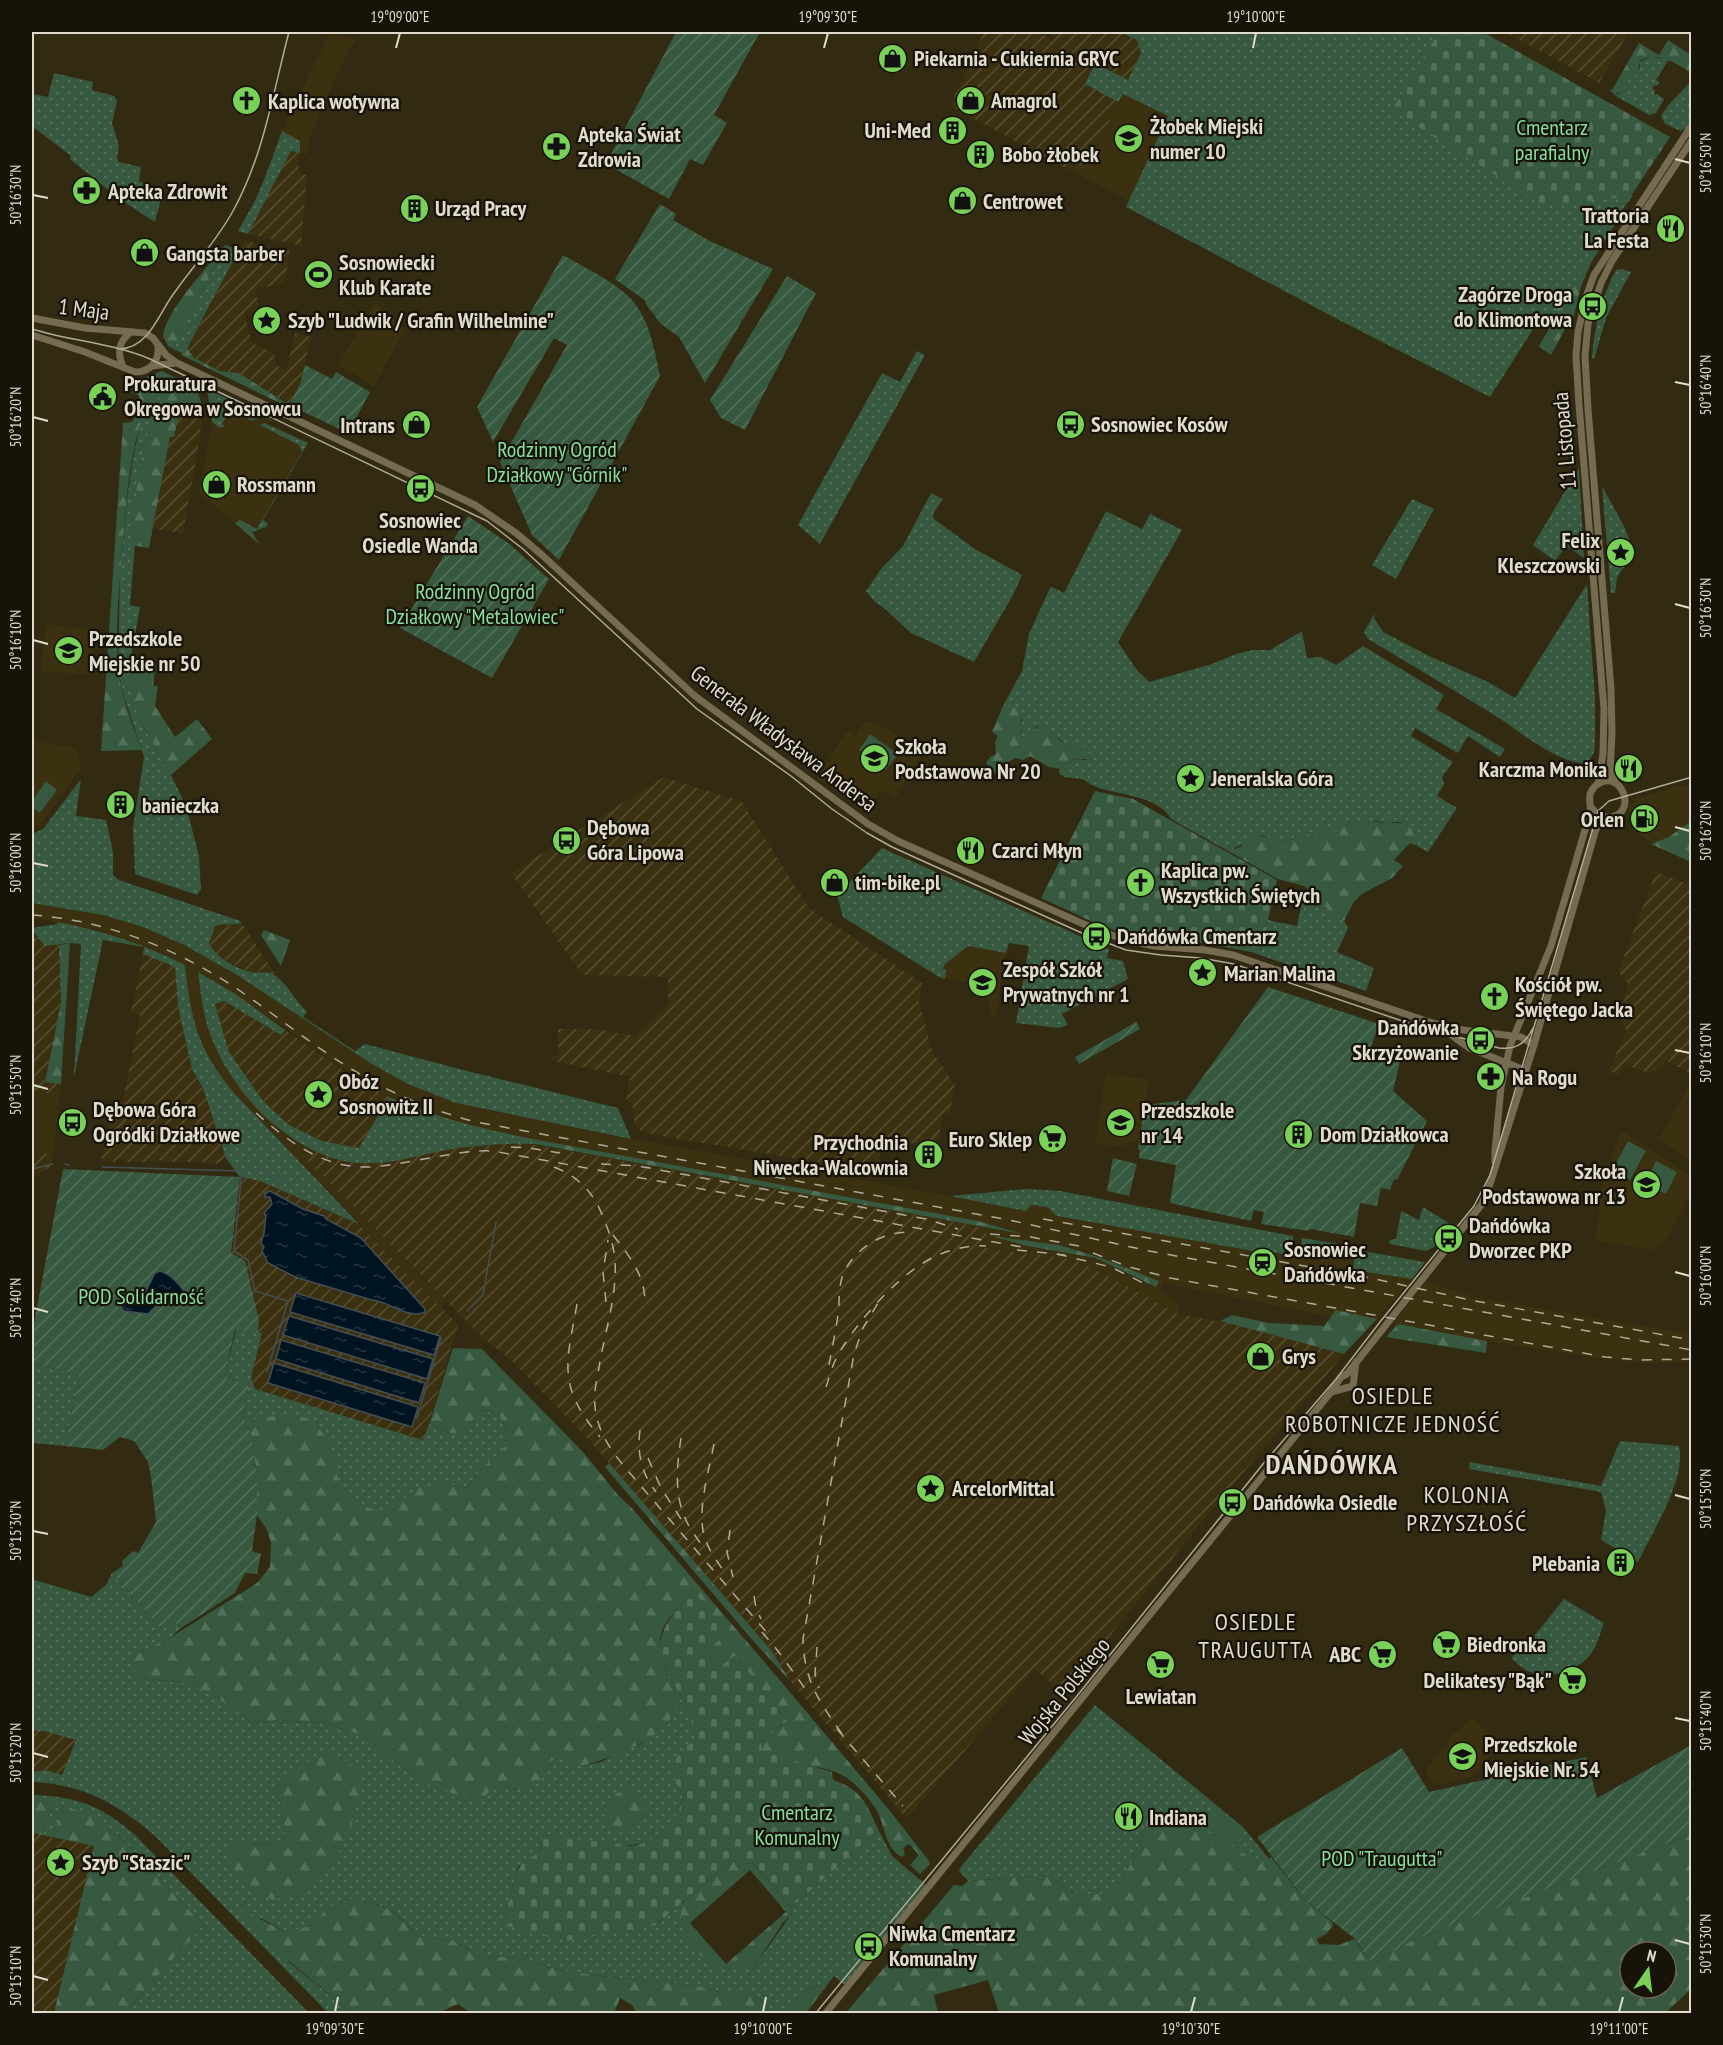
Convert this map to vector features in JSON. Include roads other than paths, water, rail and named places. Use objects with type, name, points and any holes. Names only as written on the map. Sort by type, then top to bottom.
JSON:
[{"type":"main road","name":"11 Listopada","points":[[1615,782],[1610,773],[1612,697],[1588,409],[1585,356],[1587,332],[1593,307],[1609,267],[1692,125]]},
{"type":"main road","points":[[1683,137],[1691,141]]},
{"type":"main road","name":"11 Listopada","points":[[1598,784],[1603,753],[1604,709],[1578,394],[1578,332],[1594,275],[1664,174],[1691,141]]},
{"type":"main road","name":"1 Maja","points":[[32,318],[66,325],[131,332]]},
{"type":"main road","points":[[152,366],[158,356],[157,344],[145,333],[131,332],[122,340],[119,347],[118,354],[123,367],[140,372],[152,366],[177,363]]},
{"type":"main road","name":"1 Maja","points":[[32,335],[123,367]]},
{"type":"main road","name":"Generała Władysława Andersa","points":[[157,344],[177,363],[461,498],[497,519],[542,555],[695,696],[868,824],[888,836],[1122,939],[1154,946],[1233,955],[1429,1022],[1455,1029],[1524,1038],[1534,1045]]},
{"type":"main road","points":[[1496,1167],[1495,1151],[1505,1063],[1513,1036],[1551,945],[1583,839],[1591,807],[1590,795],[1598,784],[1606,781],[1615,782],[1624,794],[1625,804],[1618,814],[1603,817],[1591,807]]},
{"type":"main road","points":[[1350,1376],[1356,1362],[1482,1204],[1496,1167],[1534,1045],[1598,823],[1603,817]]},
{"type":"main road","name":"Generała Władysława Andersa","points":[[1429,1022],[1448,1032],[1464,1045],[1526,1070]]},
{"type":"main road","points":[[1350,1376],[1354,1382],[1349,1389],[1342,1385],[1341,1377],[1350,1376]]},
{"type":"main road","name":"Wojska Polskiego","points":[[825,2013],[1332,1392],[1342,1385]]},
{"type":"water","points":[[270,1191],[303,1209],[324,1216],[361,1238],[425,1309],[425,1312],[412,1314],[405,1312],[378,1301],[295,1277],[268,1263],[261,1243],[266,1216],[264,1213],[272,1204],[270,1197],[265,1197],[265,1193]]},
{"type":"water","points":[[160,1271],[176,1281],[186,1296],[182,1300],[172,1299],[163,1302],[148,1314],[124,1311],[118,1303],[119,1299],[143,1297],[155,1273]]},
{"type":"water","points":[[296,1293],[440,1336],[434,1355],[290,1312]]},
{"type":"water","points":[[289,1316],[433,1359],[427,1379],[283,1335]]},
{"type":"water","points":[[281,1340],[425,1383],[419,1403],[276,1359]]},
{"type":"water","points":[[274,1363],[418,1407],[412,1427],[268,1383]]},
{"type":"waterway","points":[[32,1169],[53,1164]]},
{"type":"waterway","points":[[65,1164],[69,1165]]},
{"type":"waterway","points":[[102,1167],[242,1171],[248,1167],[264,1171],[290,1184]]},
{"type":"waterway","points":[[242,1171],[234,1251],[248,1260],[255,1291],[288,1301],[267,1372]]},
{"type":"waterway","points":[[467,1311],[483,1295],[496,1222]]},
{"type":"waterway","points":[[415,1417],[417,1418],[441,1338]]},
{"type":"tram line","points":[[120,349],[138,343],[151,330],[172,296],[233,211],[244,190],[260,146],[289,32]]},
{"type":"tram line","points":[[32,329],[121,349],[150,359],[487,521],[523,549],[697,709],[791,776],[832,809],[892,847],[1084,934],[1126,950],[1234,964],[1417,1026],[1499,1048],[1515,1047],[1527,1038],[1533,1028]]},
{"type":"tram line","points":[[815,2014],[1077,1696],[1263,1464],[1336,1379],[1474,1206],[1490,1175],[1598,811],[1609,801],[1692,777]]},
{"type":"railway","points":[[32,915],[88,923],[169,951],[219,978],[351,1069],[420,1104],[476,1122],[1009,1220],[1149,1251],[1692,1350]]},
{"type":"railway","points":[[256,1113],[280,1133],[306,1150],[349,1166],[380,1166],[458,1153],[493,1151],[1027,1248]]},
{"type":"railway","points":[[511,1147],[560,1153]]},
{"type":"railway","points":[[601,1164],[638,1166],[926,1219],[958,1229]]},
{"type":"railway","points":[[554,1167],[578,1180],[590,1193],[603,1217],[614,1250],[613,1299],[595,1395],[596,1415],[602,1433],[628,1471],[769,1635]]},
{"type":"railway","points":[[1043,1219],[1366,1277],[1475,1301],[1692,1340]]},
{"type":"railway","points":[[829,1365],[841,1282],[849,1263],[863,1249],[880,1238],[909,1232]]},
{"type":"railway","points":[[990,1234],[1031,1237],[1084,1247]]},
{"type":"railway","points":[[613,1235],[631,1259],[640,1276],[645,1295],[645,1306]]},
{"type":"railway","points":[[606,1302],[603,1272],[608,1240]]},
{"type":"railway","points":[[826,1387],[834,1364],[853,1332],[878,1301],[907,1274],[948,1251],[986,1246]]},
{"type":"railway","points":[[1017,1250],[1065,1255]]},
{"type":"railway","points":[[1093,1253],[1126,1266],[1170,1278],[1605,1357],[1639,1360],[1692,1359]]},
{"type":"railway","points":[[1057,1254],[1111,1267],[1147,1285]]},
{"type":"railway","points":[[842,1734],[814,1690],[806,1667],[803,1639],[854,1354],[863,1328],[878,1303]]},
{"type":"railway","points":[[577,1304],[570,1343],[568,1374],[577,1403],[600,1437]]},
{"type":"railway","points":[[640,1430],[641,1463],[656,1492]]},
{"type":"railway","points":[[681,1438],[678,1469],[679,1499],[687,1522],[703,1547]]},
{"type":"railway","points":[[714,1444],[704,1491],[703,1528],[709,1548],[726,1575]]},
{"type":"railway","points":[[648,1458],[661,1488],[681,1519]]},
{"type":"railway","points":[[730,1530],[727,1552],[733,1577]]},
{"type":"railway","points":[[754,1596],[761,1619]]},
{"type":"railway","points":[[762,1632],[809,1694]]},
{"type":"railway","points":[[817,1647],[815,1674],[819,1688]]},
{"type":"railway","points":[[837,1729],[903,1806]]},
{"type":"place","name":"Piekarnia - Cukiernia GRYC","points":[[893,58]]},
{"type":"place","name":"Amagrol","points":[[970,100]]},
{"type":"place","name":"Kaplica wotywna","points":[[247,101]]},
{"type":"place","name":"Uni-Med","points":[[952,130]]},
{"type":"place","name":"Żłobek Miejski numer 10","points":[[1129,139]]},
{"type":"place","name":"Apteka Świat Zdrowia","points":[[557,147]]},
{"type":"place","name":"Bobo żłobek","points":[[981,154]]},
{"type":"place","name":"Apteka Zdrowit","points":[[87,191]]},
{"type":"place","name":"Centrowet","points":[[962,201]]},
{"type":"place","name":"Urząd Pracy","points":[[414,208]]},
{"type":"place","name":"Trattoria La Festa","points":[[1670,228]]},
{"type":"place","name":"Gangsta barber","points":[[145,253]]},
{"type":"place","name":"Sosnowiecki Klub Karate","points":[[318,275]]},
{"type":"place","name":"Zagórze Droga do Klimontowa","points":[[1593,307]]},
{"type":"place","name":"Szyb \"Ludwik / Grafin Wilhelmine\"","points":[[267,320]]},
{"type":"place","name":"Prokuratura Okręgowa w Sosnowcu","points":[[103,396]]},
{"type":"place","name":"Sosnowiec Kosów","points":[[1070,424]]},
{"type":"place","name":"Intrans","points":[[416,425]]},
{"type":"place","name":"Rossmann","points":[[216,484]]},
{"type":"place","name":"Sosnowiec Osiedle Wanda","points":[[420,488]]},
{"type":"place","name":"Felix Kleszczowski","points":[[1621,553]]},
{"type":"place","name":"Przedszkole Miejskie nr 50","points":[[68,651]]},
{"type":"place","name":"Szkoła Podstawowa Nr 20","points":[[874,759]]},
{"type":"place","name":"Karczma Monika","points":[[1628,769]]},
{"type":"place","name":"Jeneralska Góra","points":[[1190,778]]},
{"type":"place","name":"banieczka","points":[[121,805]]},
{"type":"place","name":"Orlen","points":[[1645,819]]},
{"type":"place","name":"Dębowa Góra Lipowa","points":[[566,840]]},
{"type":"place","name":"Czarci Młyn","points":[[971,850]]},
{"type":"place","name":"tim-bike.pl","points":[[834,882]]},
{"type":"place","name":"Kaplica pw. Wszystkich Świętych","points":[[1140,883]]},
{"type":"place","name":"Dańdówka Cmentarz","points":[[1096,936]]},
{"type":"place","name":"Marian Malina","points":[[1203,973]]},
{"type":"place","name":"Zespół Szkół Prywatnych nr 1","points":[[982,982]]},
{"type":"place","name":"Kościół pw. Świętego Jacka","points":[[1494,997]]},
{"type":"place","name":"Dańdówka Skrzyżowanie","points":[[1480,1040]]},
{"type":"place","name":"Na Rogu","points":[[1491,1077]]},
{"type":"place","name":"Obóz Sosnowitz II","points":[[318,1094]]},
{"type":"place","name":"Dębowa Góra Ogródki Działkowe","points":[[72,1122]]},
{"type":"place","name":"Przedszkole nr 14","points":[[1120,1123]]},
{"type":"place","name":"Dom Działkowca","points":[[1299,1134]]},
{"type":"place","name":"Euro Sklep","points":[[1053,1139]]},
{"type":"place","name":"Przychodnia Niwecka-Walcownia","points":[[929,1155]]},
{"type":"place","name":"Szkoła Podstawowa nr 13","points":[[1647,1184]]},
{"type":"place","name":"Dańdówka Dworzec PKP","points":[[1448,1238]]},
{"type":"place","name":"Sosnowiec Dańdówka","points":[[1263,1262]]},
{"type":"place","name":"Grys","points":[[1261,1356]]},
{"type":"place","name":"ArcelorMittal","points":[[931,1488]]},
{"type":"place","name":"Dańdówka Osiedle","points":[[1232,1502]]},
{"type":"place","name":"Plebania","points":[[1621,1563]]},
{"type":"place","name":"Biedronka","points":[[1446,1644]]},
{"type":"place","name":"ABC","points":[[1382,1654]]},
{"type":"place","name":"Lewiatan","points":[[1161,1664]]},
{"type":"place","name":"Delikatesy \"Bąk\"","points":[[1573,1680]]},
{"type":"place","name":"Przedszkole Miejskie Nr. 54","points":[[1463,1757]]},
{"type":"place","name":"Indiana","points":[[1128,1817]]},
{"type":"place","name":"Szyb \"Staszic\"","points":[[61,1862]]},
{"type":"place","name":"Niwka Cmentarz Komunalny","points":[[868,1946]]},
{"type":"district","name":"OSIEDLE ROBOTNICZE JEDNOŚĆ","points":[[1393,1410]]},
{"type":"district","name":"DAŃDÓWKA","points":[[1332,1464]]},
{"type":"district","name":"KOLONIA PRZYSZŁOŚĆ","points":[[1467,1509]]},
{"type":"district","name":"OSIEDLE TRAUGUTTA","points":[[1256,1636]]},
{"type":"park label","name":"Cmentarz parafialny","points":[[1552,140]]},
{"type":"park label","name":"Rodzinny Ogród Działkowy \"Górnik\"","points":[[557,462]]},
{"type":"park label","name":"Rodzinny Ogród Działkowy \"Metalowiec\"","points":[[475,604]]},
{"type":"park label","name":"POD Solidarność","points":[[141,1296]]},
{"type":"park label","name":"Cmentarz Komunalny","points":[[797,1824]]},
{"type":"park label","name":"POD \"Traugutta\"","points":[[1382,1858]]}]
